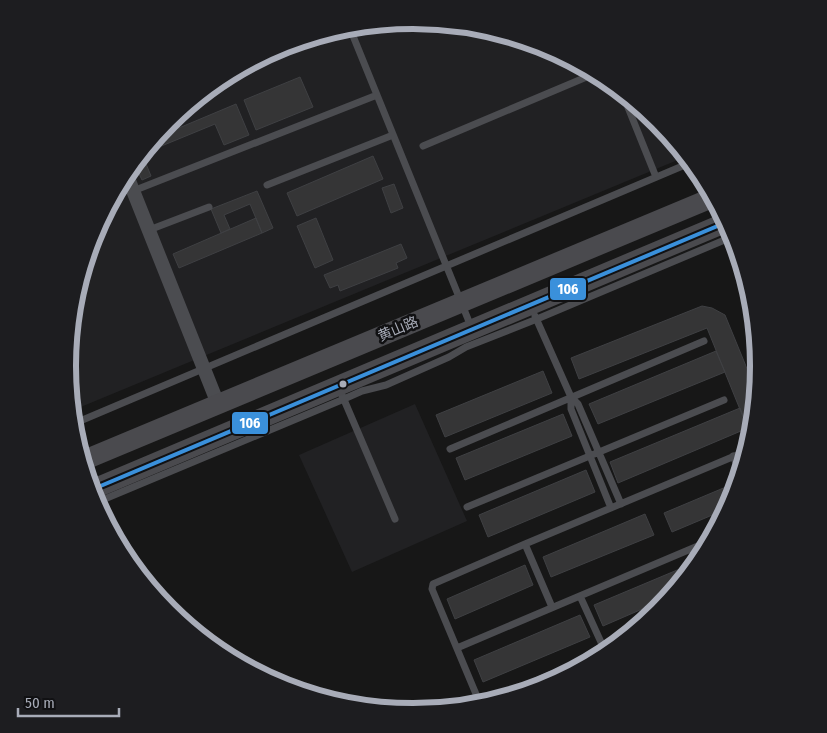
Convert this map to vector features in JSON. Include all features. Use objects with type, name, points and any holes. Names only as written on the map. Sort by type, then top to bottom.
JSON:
[{"type":"main road","name":"黄山路","points":[[88,458],[707,200]]},
{"type":"main road","points":[[98,487],[341,392],[472,329],[533,312],[720,225]]},
{"type":"street","points":[[130,184],[218,404]]},
{"type":"lane","points":[[352,34],[472,329]]},
{"type":"lane","points":[[423,146],[587,77]]},
{"type":"lane","points":[[133,192],[377,95]]},
{"type":"lane","points":[[626,105],[656,177]]},
{"type":"lane","points":[[267,185],[393,135]]},
{"type":"lane","points":[[80,421],[684,165]]},
{"type":"lane","points":[[149,230],[209,207]]},
{"type":"lane","points":[[103,500],[341,392],[362,392],[386,385],[449,357],[533,312],[727,239]]},
{"type":"lane","points":[[533,312],[571,397],[578,404],[621,504]]},
{"type":"lane","points":[[450,449],[704,341]]},
{"type":"lane","points":[[341,392],[395,519]]},
{"type":"lane","points":[[571,397],[571,409],[610,508]]},
{"type":"lane","points":[[467,508],[724,400]]},
{"type":"lane","points":[[478,698],[432,589],[432,584],[740,453]]},
{"type":"lane","points":[[733,456],[737,464]]},
{"type":"lane","points":[[525,544],[552,607]]},
{"type":"lane","points":[[456,648],[699,545]]},
{"type":"lane","points":[[580,596],[603,646]]},
{"type":"lane","points":[[538,681],[552,675]]},
{"type":"shaded area","points":[[391,29],[436,29],[501,40],[543,54],[601,86],[636,113],[680,159],[79,408],[76,389],[76,344],[82,301],[101,237],[121,198],[160,144],[191,113],[226,86],[284,54],[326,40]]},
{"type":"shaded area","points":[[415,404],[467,521],[352,572],[299,455]]},
{"type":"building","points":[[300,77],[313,107],[256,130],[244,100]]},
{"type":"building","points":[[236,104],[249,135],[224,145],[215,124],[157,148],[173,131]]},
{"type":"building","points":[[373,156],[383,179],[297,216],[287,193]]},
{"type":"building","points":[[145,162],[151,176],[142,180],[138,172]]},
{"type":"building","points":[[394,184],[403,208],[391,213],[382,188]]},
{"type":"building","points":[[257,191],[273,228],[262,233],[250,204],[224,215],[230,229],[221,233],[211,209]]},
{"type":"building","points":[[256,218],[262,233],[179,268],[173,254]]},
{"type":"building","points":[[316,218],[333,260],[315,268],[297,226]]},
{"type":"building","points":[[401,244],[407,258],[396,263],[398,268],[340,291],[338,285],[330,288],[324,275]]},
{"type":"building","points":[[702,306],[712,308],[725,315],[751,378],[746,424],[707,328],[579,379],[571,358]]},
{"type":"building","points":[[716,351],[725,372],[598,424],[589,404]]},
{"type":"building","points":[[543,371],[552,393],[445,437],[436,415]]},
{"type":"building","points":[[740,408],[746,424],[745,429],[618,483],[610,462]]},
{"type":"building","points":[[563,414],[572,436],[465,480],[456,458]]},
{"type":"building","points":[[586,470],[595,492],[488,537],[479,515]]},
{"type":"building","points":[[730,485],[718,513],[672,532],[664,513]]},
{"type":"building","points":[[645,514],[654,535],[551,577],[543,557]]},
{"type":"building","points":[[525,565],[533,585],[455,619],[447,599]]},
{"type":"building","points":[[685,567],[652,605],[603,626],[594,605]]},
{"type":"building","points":[[580,615],[590,637],[483,682],[474,660]]},
{"type":"transit line","name":"106","points":[[98,487],[720,225]]}]
